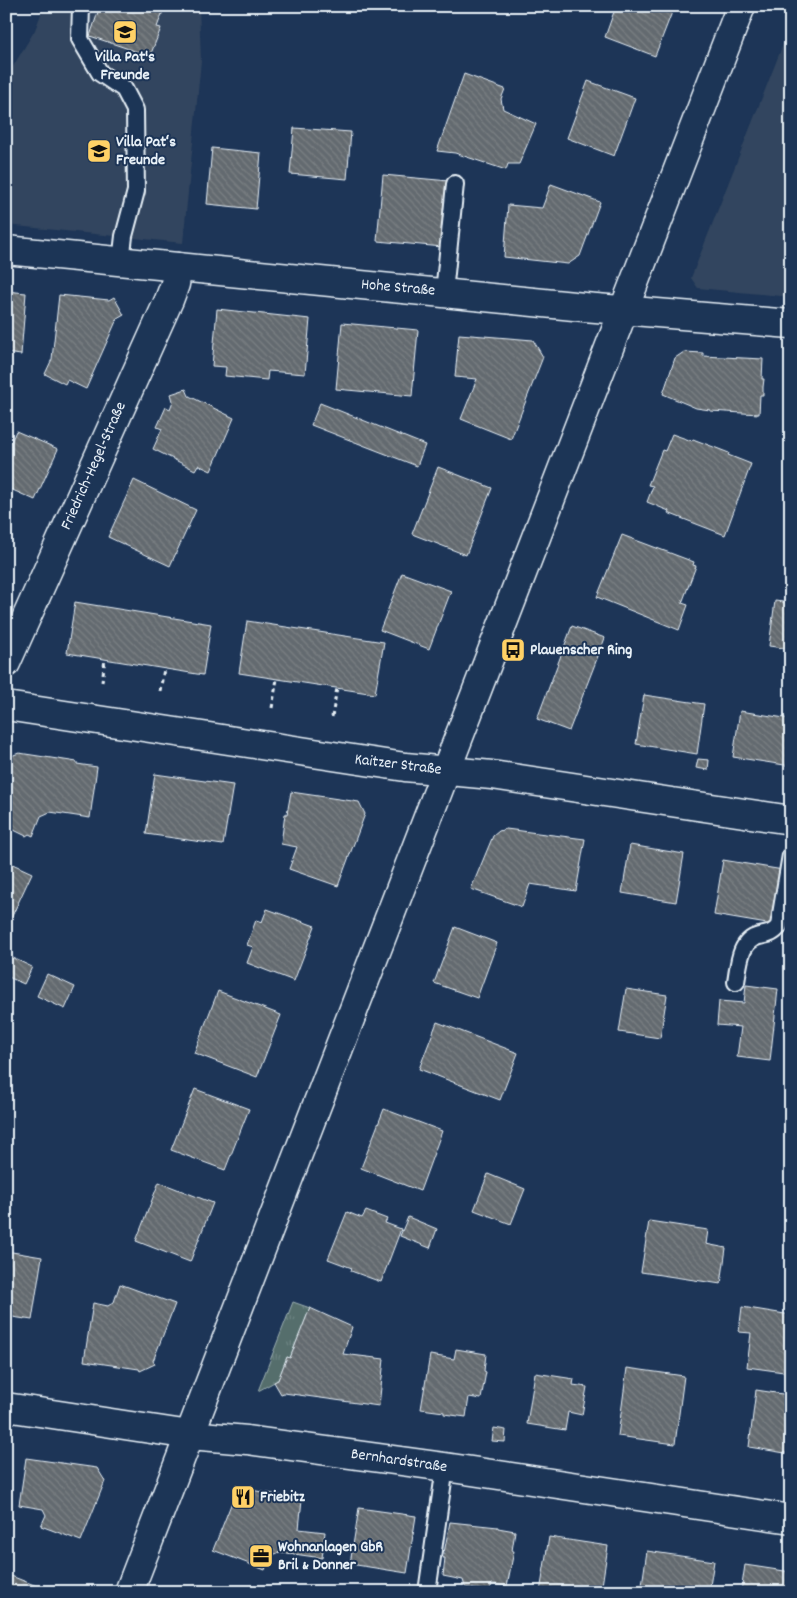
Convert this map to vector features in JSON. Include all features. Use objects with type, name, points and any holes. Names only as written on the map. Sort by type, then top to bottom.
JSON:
[{"type":"street","points":[[129,1592],[741,6]]},
{"type":"street","name":"Hohe Straße","points":[[6,250],[624,310],[791,324]]},
{"type":"street","name":"Friedrich-Hegel-Straße","points":[[6,663],[169,300],[175,284],[178,267]]},
{"type":"street","name":"Kaitzer Straße","points":[[6,706],[406,767],[492,775],[791,820]]},
{"type":"street","name":"Bernhardstraße","points":[[6,1407],[190,1435],[248,1440],[445,1467],[791,1518]]},
{"type":"lane","points":[[81,6],[80,39],[100,73],[124,89],[135,110],[136,191],[124,236],[121,262]]},
{"type":"lane","points":[[444,293],[455,184]]},
{"type":"lane","points":[[736,982],[741,953],[746,943],[754,938],[775,932],[779,926],[791,855]]},
{"type":"lane","points":[[427,1592],[445,1467]]},
{"type":"path","points":[[102,682],[105,660]]},
{"type":"path","points":[[160,691],[164,669]]},
{"type":"path","points":[[272,708],[276,679]]},
{"type":"path","points":[[332,718],[336,688]]},
{"type":"shaded area","name":"Villa Pat‘s Freunde","points":[[44,6],[199,6],[201,61],[183,243],[6,225],[6,78],[35,30]]},
{"type":"shaded area","points":[[791,24],[791,297],[698,288],[691,278]]},
{"type":"green space","points":[[293,1302],[310,1308],[290,1358],[287,1357],[278,1380],[258,1391]]},
{"type":"building","name":"Villa Pat's Freunde","points":[[100,6],[165,6],[157,27],[161,28],[150,56],[90,36]]},
{"type":"building","points":[[616,6],[674,7],[655,56],[605,37]]},
{"type":"building","points":[[464,74],[505,89],[501,99],[503,109],[536,124],[519,164],[508,164],[506,170],[455,153],[437,151]]},
{"type":"building","points":[[588,81],[635,98],[614,156],[567,138]]},
{"type":"building","points":[[294,128],[351,132],[347,179],[290,174]]},
{"type":"building","points":[[212,148],[261,153],[256,209],[207,204]]},
{"type":"building","points":[[383,175],[449,181],[443,247],[377,241]]},
{"type":"building","points":[[551,184],[600,202],[580,256],[568,264],[504,257],[508,205],[542,208]]},
{"type":"building","points":[[6,291],[26,293],[21,355],[6,353]]},
{"type":"building","points":[[59,295],[109,300],[114,297],[124,315],[117,319],[86,389],[67,380],[65,384],[45,374],[52,359]]},
{"type":"building","points":[[217,309],[310,319],[305,374],[268,371],[267,380],[225,376],[226,367],[212,366]]},
{"type":"building","points":[[342,323],[418,330],[412,396],[336,389]]},
{"type":"building","points":[[459,334],[533,340],[543,357],[511,439],[461,419],[477,379],[455,377]]},
{"type":"building","points":[[684,352],[703,353],[703,356],[763,359],[763,395],[760,395],[759,414],[710,411],[696,408],[663,394],[675,358]]},
{"type":"building","points":[[186,389],[189,396],[234,418],[211,471],[198,465],[195,470],[153,449],[162,429],[157,427],[166,407],[170,409],[173,401],[171,394]]},
{"type":"building","points":[[320,403],[425,445],[417,466],[311,425]]},
{"type":"building","points":[[16,431],[58,449],[35,500],[6,487],[6,453]]},
{"type":"building","points":[[672,434],[692,441],[693,439],[751,464],[725,535],[668,513],[669,511],[647,502],[653,486],[648,485],[662,450],[665,451]]},
{"type":"building","points":[[438,467],[492,488],[466,555],[412,534]]},
{"type":"building","points":[[134,480],[196,510],[170,566],[108,537]]},
{"type":"building","points":[[622,535],[694,562],[693,565],[696,566],[682,603],[688,605],[679,630],[597,597]]},
{"type":"building","points":[[402,573],[451,591],[429,649],[380,630]]},
{"type":"building","points":[[775,601],[791,603],[791,649],[769,646]]},
{"type":"building","points":[[75,602],[211,624],[203,675],[67,653]]},
{"type":"building","points":[[247,621],[384,642],[375,694],[239,673]]},
{"type":"building","points":[[572,626],[605,638],[569,731],[537,719]]},
{"type":"building","points":[[644,695],[704,704],[697,754],[636,744]]},
{"type":"building","points":[[740,711],[791,719],[791,766],[733,757]]},
{"type":"building","points":[[19,753],[97,767],[90,818],[50,812],[41,816],[33,836],[29,834],[26,836],[6,826],[6,758]]},
{"type":"building","points":[[698,759],[709,760],[708,770],[696,768]]},
{"type":"building","points":[[155,774],[233,785],[223,845],[146,834]]},
{"type":"building","points":[[291,792],[359,802],[365,814],[338,886],[289,869],[297,847],[281,844],[285,814],[287,814]]},
{"type":"building","points":[[506,829],[585,839],[576,891],[530,884],[522,907],[471,889],[493,836],[499,831]]},
{"type":"building","points":[[630,845],[684,854],[676,902],[622,893]]},
{"type":"building","points":[[723,860],[783,870],[773,925],[714,915]]},
{"type":"building","points":[[6,861],[32,873],[6,929]]},
{"type":"building","points":[[267,909],[315,926],[294,981],[247,963],[253,947],[247,945],[256,920],[262,922]]},
{"type":"building","points":[[455,927],[497,943],[477,998],[434,983]]},
{"type":"building","points":[[11,957],[32,967],[24,984],[6,976],[6,966]]},
{"type":"building","points":[[47,974],[75,987],[65,1009],[37,996]]},
{"type":"building","points":[[746,985],[778,989],[770,1061],[737,1057],[741,1027],[717,1025],[719,1001],[744,1003]]},
{"type":"building","points":[[626,989],[667,995],[660,1038],[619,1032]]},
{"type":"building","points":[[218,991],[281,1015],[257,1077],[194,1053]]},
{"type":"building","points":[[437,1022],[518,1053],[500,1100],[419,1069]]},
{"type":"building","points":[[195,1089],[249,1109],[225,1170],[171,1150]]},
{"type":"building","points":[[384,1109],[442,1131],[420,1191],[361,1168]]},
{"type":"building","points":[[488,1174],[525,1189],[511,1224],[474,1210]]},
{"type":"building","points":[[159,1182],[213,1203],[190,1262],[136,1241]]},
{"type":"building","points":[[366,1211],[387,1219],[385,1223],[401,1229],[381,1282],[351,1271],[352,1268],[328,1259],[347,1212],[362,1218]]},
{"type":"building","points":[[408,1217],[437,1229],[430,1248],[400,1236]]},
{"type":"building","points":[[649,1221],[708,1230],[706,1244],[726,1248],[721,1284],[641,1272]]},
{"type":"building","points":[[6,1251],[42,1257],[32,1320],[6,1316]]},
{"type":"building","points":[[120,1284],[175,1304],[153,1361],[155,1364],[140,1371],[139,1369],[84,1361],[93,1303],[108,1306],[114,1302]]},
{"type":"building","points":[[742,1307],[791,1315],[791,1373],[747,1367],[751,1333],[739,1332]]},
{"type":"building","points":[[310,1308],[352,1327],[343,1354],[384,1359],[379,1406],[281,1394],[274,1382],[278,1380],[287,1357],[290,1358]]},
{"type":"building","points":[[456,1349],[486,1354],[484,1371],[486,1372],[481,1399],[469,1397],[466,1417],[421,1409],[430,1355],[454,1359]]},
{"type":"building","points":[[627,1368],[684,1376],[675,1444],[618,1436]]},
{"type":"building","points":[[535,1373],[574,1379],[573,1385],[587,1387],[582,1415],[568,1412],[565,1430],[527,1424]]},
{"type":"building","points":[[791,1383],[791,1454],[749,1447],[756,1390],[789,1395]]},
{"type":"building","points":[[494,1428],[506,1430],[505,1442],[492,1441]]},
{"type":"building","points":[[26,1458],[97,1468],[105,1481],[81,1541],[41,1526],[46,1515],[43,1509],[19,1505]]},
{"type":"building","points":[[245,1489],[302,1499],[299,1529],[325,1532],[322,1558],[280,1552],[270,1556],[265,1570],[213,1550],[234,1497]]},
{"type":"building","points":[[359,1508],[416,1516],[407,1573],[350,1564]]},
{"type":"building","points":[[450,1522],[498,1527],[515,1531],[512,1551],[514,1551],[507,1586],[492,1584],[487,1591],[465,1587],[463,1580],[443,1576],[445,1558],[443,1558]]},
{"type":"building","points":[[549,1537],[608,1546],[601,1592],[540,1592]]},
{"type":"building","points":[[647,1551],[714,1561],[709,1592],[641,1592]]},
{"type":"building","points":[[745,1565],[791,1572],[791,1592],[741,1592]]},
{"type":"building","points":[[6,1574],[52,1592],[6,1592]]},
{"type":"place","name":"Villa Pat's Freunde","points":[[125,32]]},
{"type":"place","name":"Villa Pat‘s Freunde","points":[[99,151]]},
{"type":"place","name":"Plauenscher Ring","points":[[513,650]]},
{"type":"place","name":"Friebitz","points":[[243,1497]]},
{"type":"place","name":"Wohnanlagen GbR Bril & Donner","points":[[261,1556]]}]
